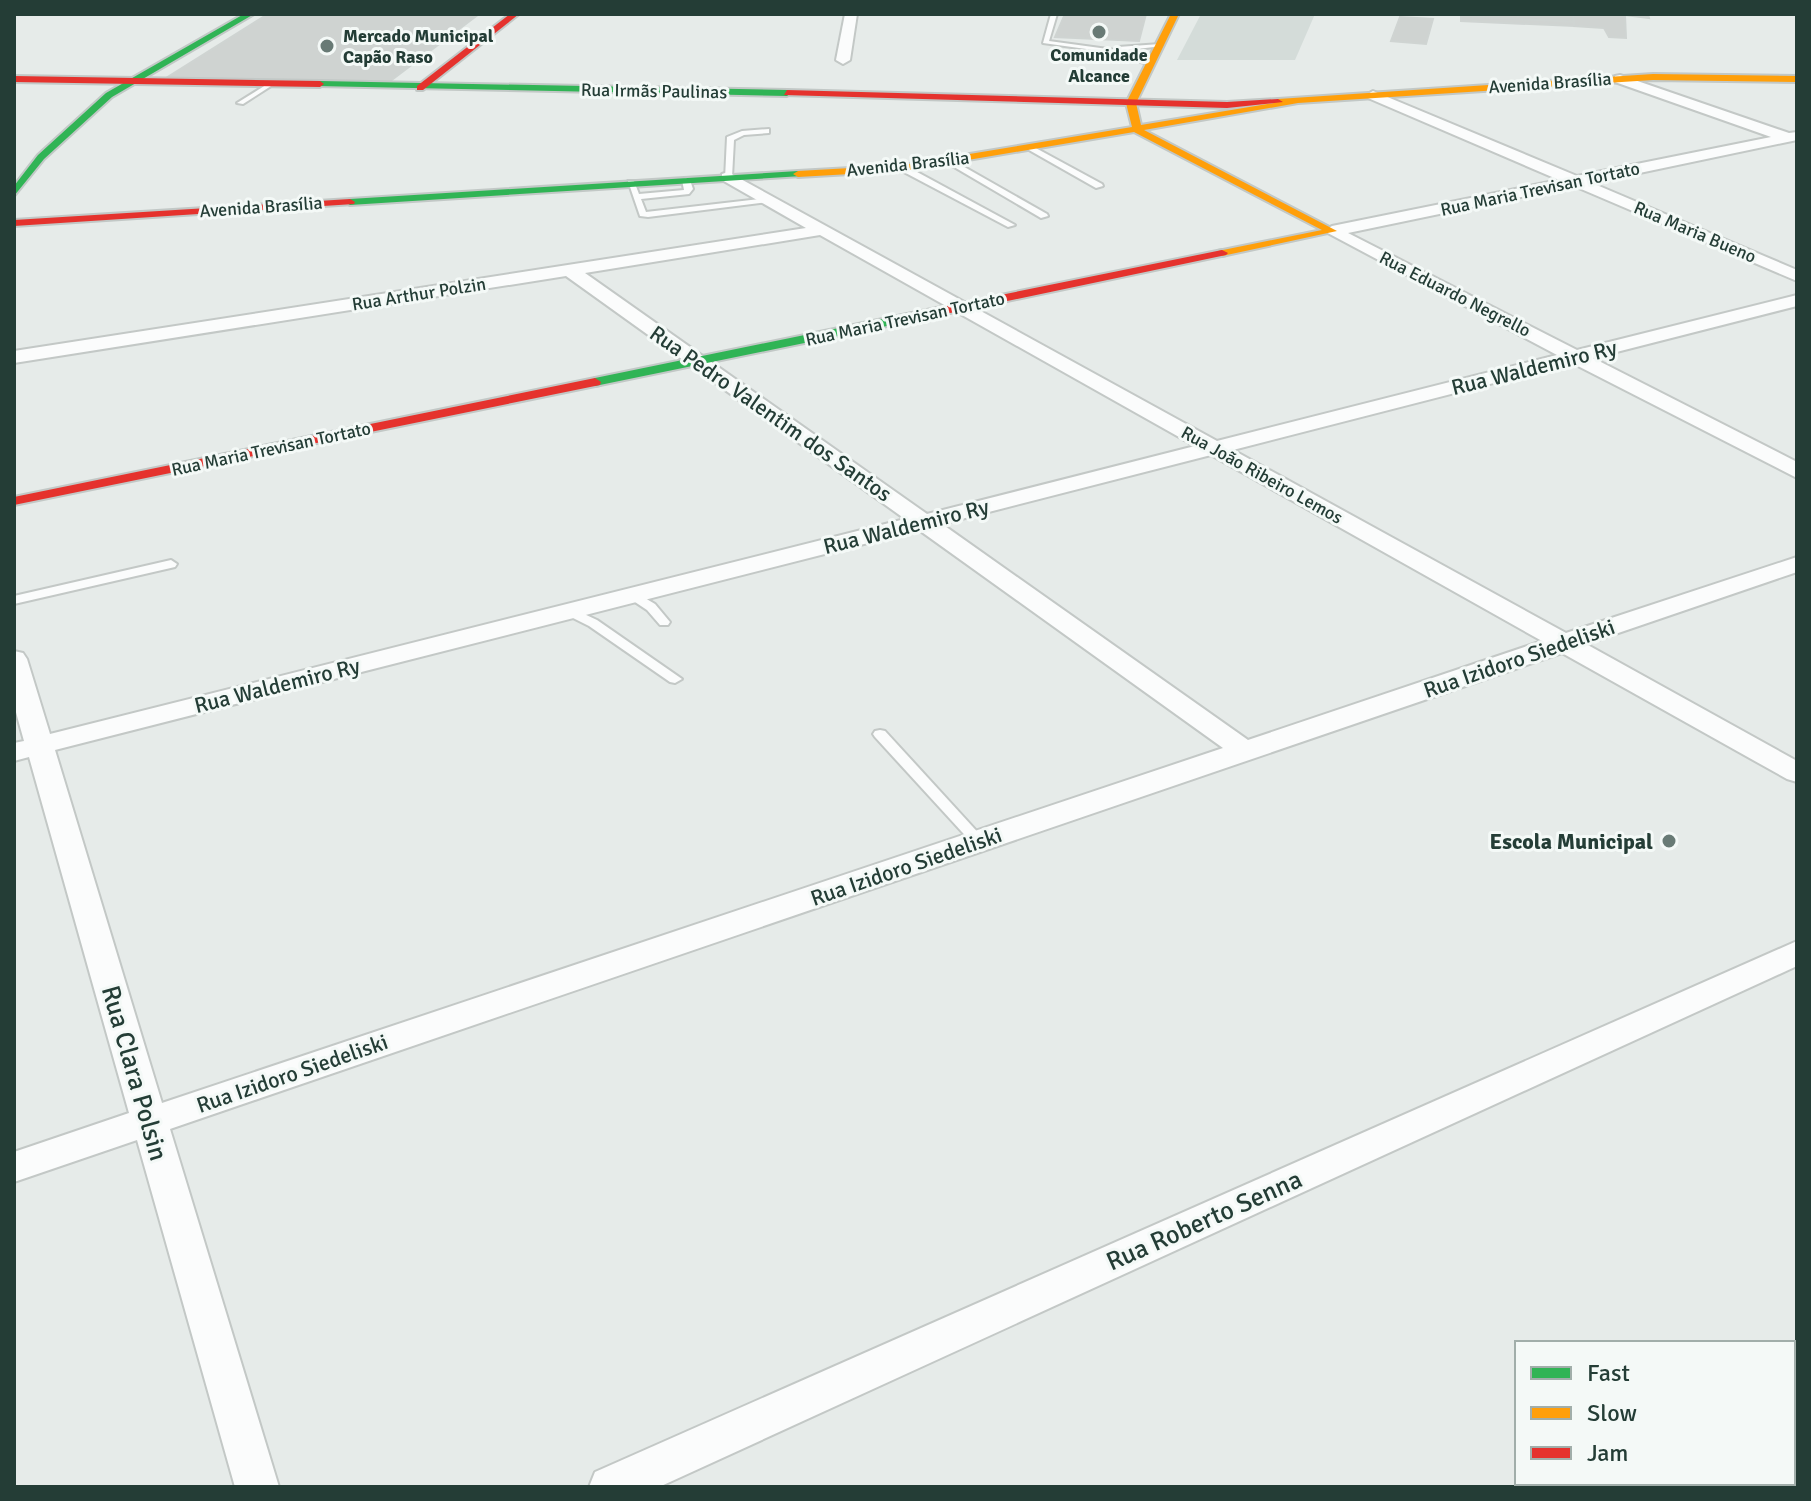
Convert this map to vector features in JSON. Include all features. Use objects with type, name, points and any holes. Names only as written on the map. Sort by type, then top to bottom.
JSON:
[{"type":"main road","points":[[14,193],[49,149],[109,95],[250,14]]},
{"type":"main road","points":[[420,88],[515,14]]},
{"type":"main road","points":[[1137,130],[1131,103],[1175,14]]},
{"type":"main road","name":"Avenida Brasília","points":[[14,223],[633,190],[686,180],[903,168],[1294,102],[1373,95],[1698,76],[1797,79]]},
{"type":"main road","name":"Rua Irmãs Paulinas","points":[[14,79],[814,93],[1227,105],[1294,102]]},
{"type":"main road","name":"Rua Eduardo Negrello","points":[[1137,130],[1332,231]]},
{"type":"main road","name":"Rua Maria Trevisan Tortato","points":[[14,501],[1332,231]]},
{"type":"street","points":[[843,60],[851,14]]},
{"type":"street","points":[[1620,79],[1793,137]]},
{"type":"street","name":"Rua Maria Bueno","points":[[1373,95],[1797,276]]},
{"type":"street","name":"Rua Maria Trevisan Tortato","points":[[1332,231],[1793,137]]},
{"type":"street","name":"Rua João Ribeiro Lemos","points":[[728,177],[1797,773]]},
{"type":"street","name":"Rua Arthur Polzin","points":[[14,357],[823,230]]},
{"type":"street","name":"Rua Eduardo Negrello","points":[[1332,231],[1797,471]]},
{"type":"street","name":"Rua Pedro Valentim dos Santos","points":[[570,270],[1245,751]]},
{"type":"street","name":"Rua Waldemiro Ry","points":[[27,749],[1797,300]]},
{"type":"street","name":"Rua Izidoro Siedeliski","points":[[14,1167],[1797,564]]},
{"type":"street","name":"Rua Clara Polsin","points":[[14,659],[27,749],[149,1121],[257,1487]]},
{"type":"street","name":"Rua Roberto Senna","points":[[611,1487],[1797,953]]},
{"type":"lane","points":[[1054,14],[1045,42],[1109,50],[1151,63]]},
{"type":"lane","points":[[1109,50],[1160,46]]},
{"type":"lane","points":[[241,103],[269,85]]},
{"type":"lane","points":[[728,177],[730,139],[742,133],[766,131]]},
{"type":"lane","points":[[1032,148],[1099,186]]},
{"type":"lane","points":[[952,162],[1044,216]]},
{"type":"lane","points":[[903,168],[1011,225]]},
{"type":"lane","points":[[633,190],[643,214],[648,215],[768,200]]},
{"type":"lane","points":[[14,600],[171,564]]},
{"type":"lane","points":[[633,595],[651,607],[664,622]]},
{"type":"lane","points":[[569,611],[593,623],[675,679]]},
{"type":"lane","points":[[880,734],[978,841]]},
{"type":"shaded area","points":[[1201,14],[1315,14],[1295,60],[1177,60]]},
{"type":"building","name":"Mercado Municipal Capão Raso","points":[[268,14],[479,14],[389,82],[166,78]]},
{"type":"building","name":"Comunidade Alcance","points":[[1065,14],[1146,14],[1139,41],[1055,37]]},
{"type":"building","points":[[1462,14],[1518,14],[1518,19]]},
{"type":"building","points":[[1518,14],[1573,14],[1574,22],[1518,19]]},
{"type":"building","points":[[1573,14],[1648,14],[1649,18],[1625,15],[1626,38],[1609,37],[1604,28],[1574,26]]},
{"type":"building","points":[[1461,16],[1574,22],[1574,26],[1461,21]]},
{"type":"building","points":[[1400,17],[1433,19],[1426,44],[1391,41]]},
{"type":"traffic: fast","points":[[14,193],[41,157],[109,95],[250,14]]},
{"type":"traffic: fast","points":[[320,84],[787,93]]},
{"type":"traffic: fast","points":[[350,202],[798,174]]},
{"type":"traffic: fast","points":[[595,382],[912,317]]},
{"type":"traffic: slow","points":[[1175,14],[1131,103],[1137,130],[1332,231]]},
{"type":"traffic: slow","points":[[1278,102],[1653,77],[1797,79]]},
{"type":"traffic: slow","points":[[798,174],[903,168],[1294,102]]},
{"type":"traffic: slow","points":[[1222,253],[1332,231]]},
{"type":"traffic: jam","points":[[420,88],[515,14]]},
{"type":"traffic: jam","points":[[14,79],[320,84]]},
{"type":"traffic: jam","points":[[787,93],[1227,105],[1278,102]]},
{"type":"traffic: jam","points":[[14,223],[350,202]]},
{"type":"traffic: jam","points":[[912,317],[1222,253]]},
{"type":"traffic: jam","points":[[14,501],[595,382]]},
{"type":"place","name":"Comunidade Alcance","points":[[1099,32]]},
{"type":"place","name":"Mercado Municipal Capão Raso","points":[[327,46]]},
{"type":"place","name":"Escola Municipal","points":[[1669,841]]}]
